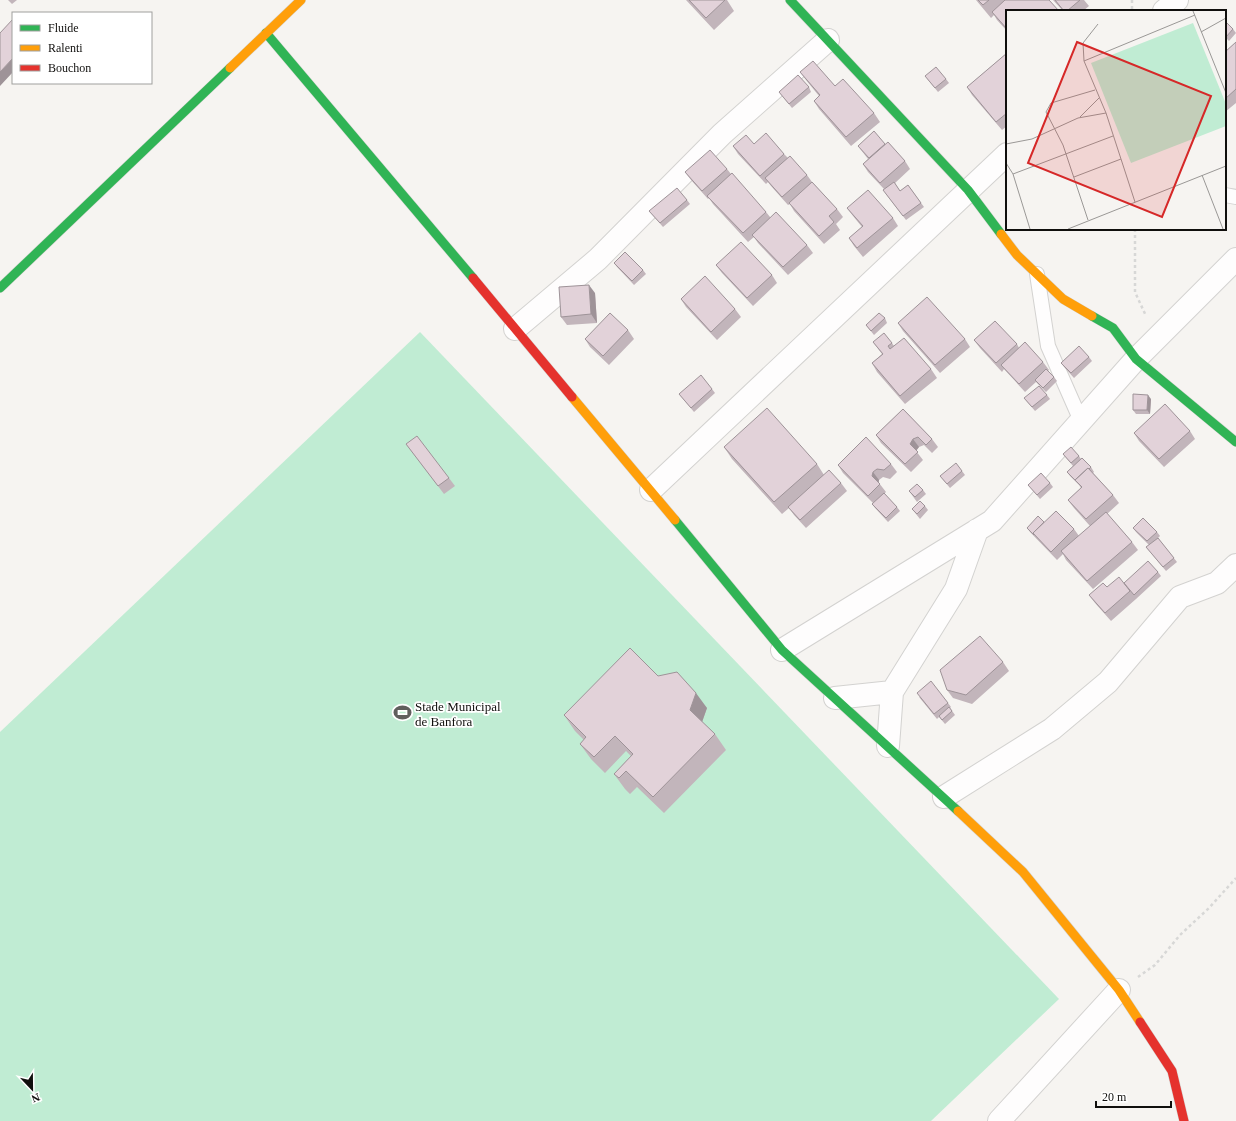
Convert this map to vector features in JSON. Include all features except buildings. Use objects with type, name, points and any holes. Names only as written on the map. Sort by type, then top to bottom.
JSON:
[{"type":"main road","points":[[0,288],[300,0]]},
{"type":"main road","points":[[790,0],[968,190],[1017,255],[1063,299],[1114,328],[1136,359],[1236,442]]},
{"type":"main road","points":[[266,33],[650,490],[782,650],[944,797],[1023,872],[1118,990],[1172,1071],[1184,1121]]},
{"type":"street","points":[[1165,10],[1177,0]]},
{"type":"street","points":[[515,329],[598,259],[722,134],[828,40]]},
{"type":"street","points":[[650,490],[1006,155]]},
{"type":"street","points":[[782,650],[992,521],[1136,359],[1236,259]]},
{"type":"street","points":[[888,746],[892,692],[956,589],[977,530]]},
{"type":"street","points":[[944,797],[1052,729],[1108,682],[1180,597],[1216,584],[1236,565]]},
{"type":"street","points":[[835,698],[892,692]]},
{"type":"street","points":[[998,1121],[1118,990]]},
{"type":"lane","points":[[1226,195],[1236,198]]},
{"type":"lane","points":[[1037,274],[1048,346],[1081,421]]},
{"type":"path","points":[[1135,230],[1135,292],[1146,316],[1146,323]]},
{"type":"path","points":[[1118,990],[1155,966],[1180,936],[1209,908],[1236,878]]},
{"type":"green space","name":"Stade Municipal de Banfora","points":[[420,332],[1059,999],[931,1121],[0,1121],[0,732]]},
{"type":"traffic: fast","points":[[790,0],[968,190],[1001,234]]},
{"type":"traffic: fast","points":[[266,33],[473,278]]},
{"type":"traffic: fast","points":[[0,288],[230,68]]},
{"type":"traffic: fast","points":[[1092,316],[1113,328],[1136,359],[1236,442]]},
{"type":"traffic: fast","points":[[675,520],[782,650],[958,811]]},
{"type":"traffic: slow","points":[[230,68],[301,0]]},
{"type":"traffic: slow","points":[[1001,234],[1017,255],[1063,299],[1092,316]]},
{"type":"traffic: slow","points":[[572,397],[675,520]]},
{"type":"traffic: slow","points":[[958,811],[1023,872],[1119,990],[1140,1022]]},
{"type":"traffic: jam","points":[[473,278],[572,397]]},
{"type":"traffic: jam","points":[[1140,1022],[1172,1071],[1184,1121]]},
{"type":"place","name":"Stade Municipal de Banfora","points":[[402,713]]}]
